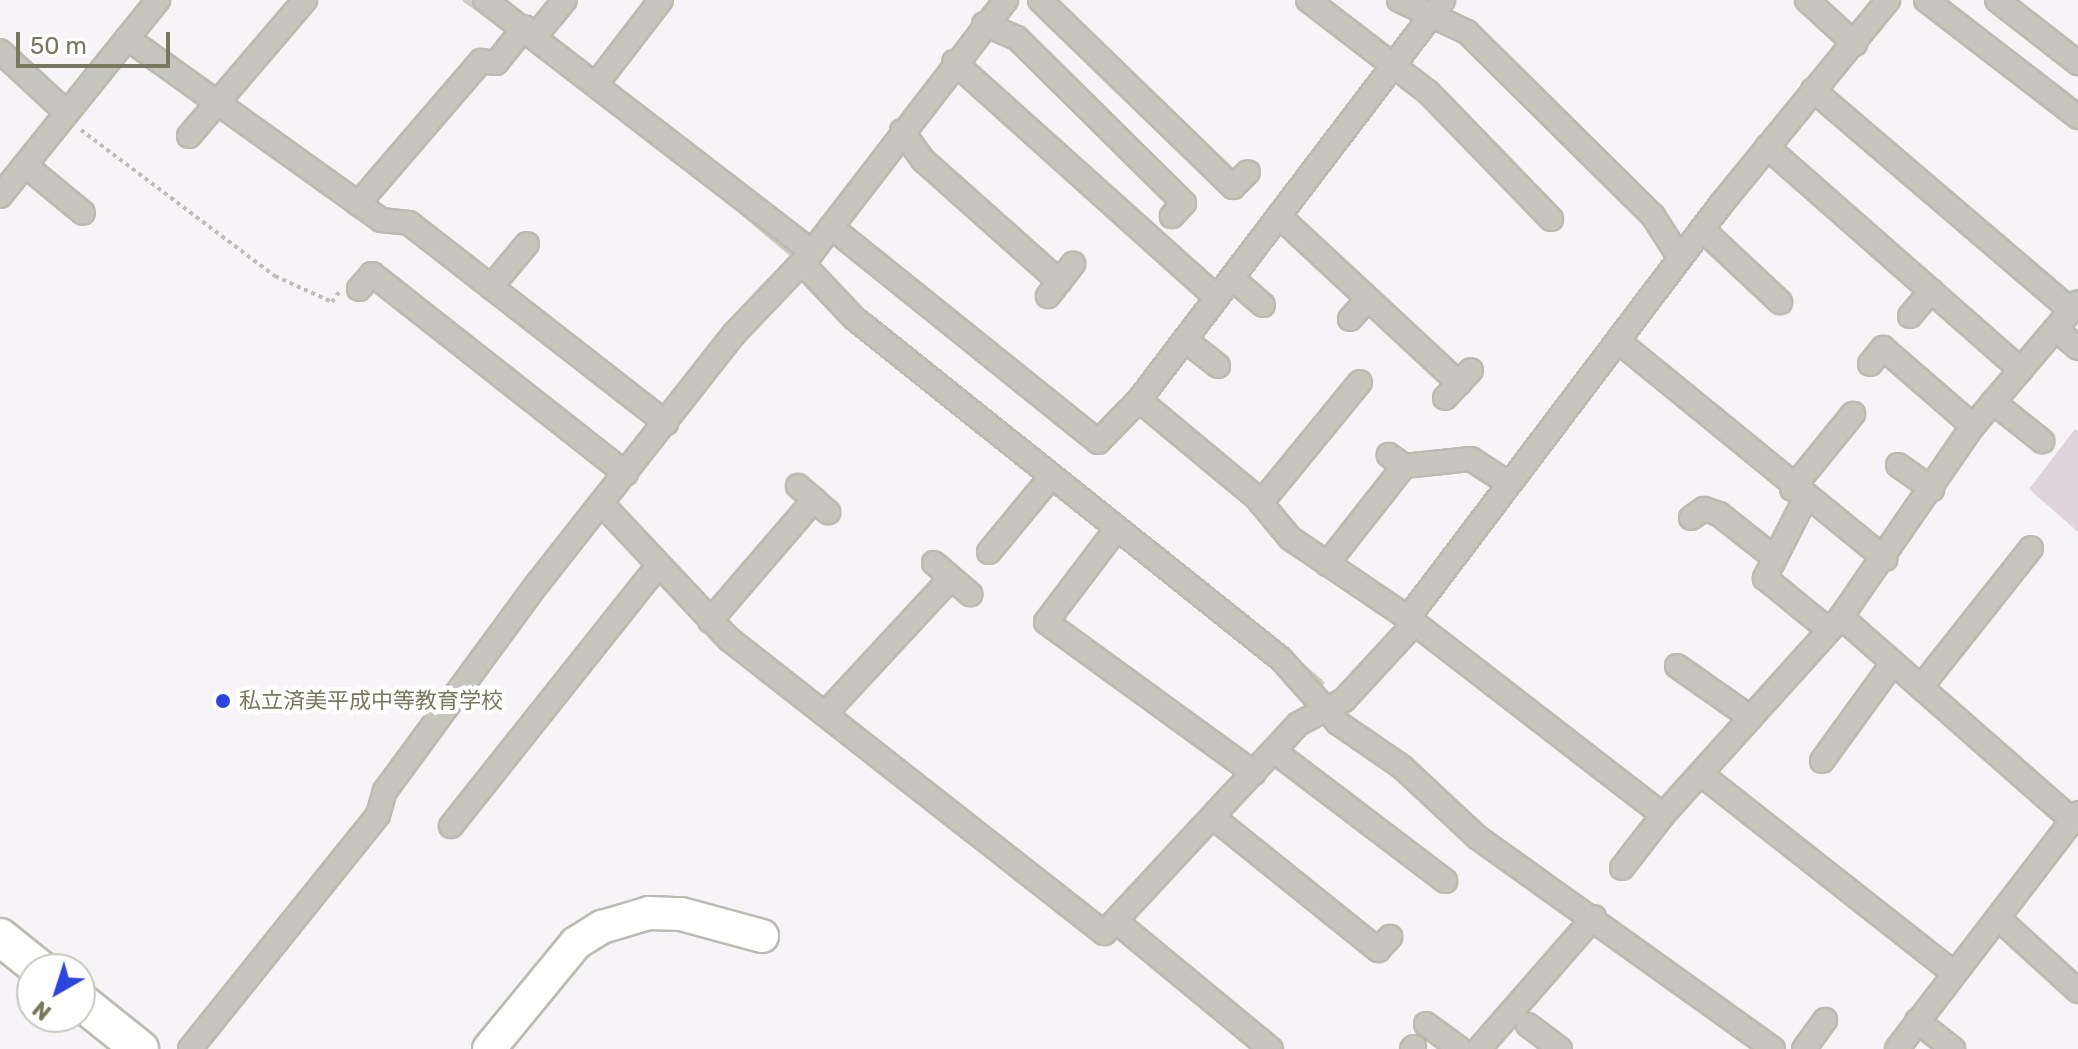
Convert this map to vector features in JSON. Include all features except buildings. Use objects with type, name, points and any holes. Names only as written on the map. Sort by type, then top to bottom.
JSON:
[{"type":"main road","points":[[0,937],[20,953]]},
{"type":"main road","points":[[96,1014],[140,1049]]},
{"type":"street","points":[[132,42],[158,0]]},
{"type":"street","points":[[0,196],[66,115],[173,0]]},
{"type":"street","points":[[189,136],[305,0]]},
{"type":"street","points":[[485,0],[524,34],[597,83],[807,258],[854,318],[1115,531],[1281,659],[1324,709],[1477,837],[1594,917],[1773,1049]]},
{"type":"street","points":[[358,204],[481,61],[496,63],[524,34],[565,0]]},
{"type":"street","points":[[597,83],[661,0]]},
{"type":"street","points":[[190,1049],[378,815],[403,766],[734,334],[807,258],[954,62],[1006,0]]},
{"type":"street","points":[[1040,0],[1112,55],[1180,120],[1233,187],[1248,172]]},
{"type":"street","points":[[1308,0],[1390,69],[1414,81],[1464,142],[1536,213]]},
{"type":"street","points":[[1399,0],[1438,7],[1467,32],[1653,216],[1680,258]]},
{"type":"street","points":[[1807,0],[1855,44]]},
{"type":"street","points":[[603,505],[710,621],[1104,933],[1118,923],[1274,751],[1324,709],[1344,700],[1411,620],[1508,483],[1702,229],[1888,0]]},
{"type":"street","points":[[1926,0],[2078,117]]},
{"type":"street","points":[[1997,0],[2078,63]]},
{"type":"street","points":[[831,227],[1098,442],[1139,400],[1438,7]]},
{"type":"street","points":[[984,24],[1017,38],[1050,85],[1123,157],[1184,203],[1172,216]]},
{"type":"street","points":[[132,42],[387,224],[409,223],[666,423]]},
{"type":"street","points":[[0,51],[66,115]]},
{"type":"street","points":[[954,62],[1217,298]]},
{"type":"street","points":[[1622,868],[1663,815],[1702,775],[1885,559],[1973,426],[2075,306],[1813,90]]},
{"type":"street","points":[[902,131],[954,202],[1060,281]]},
{"type":"street","points":[[1767,147],[2021,370]]},
{"type":"street","points":[[25,165],[83,213]]},
{"type":"street","points":[[1279,216],[1458,384]]},
{"type":"street","points":[[1702,229],[1780,302]]},
{"type":"street","points":[[491,287],[527,244]]},
{"type":"street","points":[[354,284],[372,274],[626,474]]},
{"type":"street","points":[[1232,278],[1263,305]]},
{"type":"street","points":[[1910,316],[1931,291]]},
{"type":"street","points":[[1350,319],[1368,299]]},
{"type":"street","points":[[2056,329],[2078,348]]},
{"type":"street","points":[[1185,340],[1218,366]]},
{"type":"street","points":[[1618,341],[1798,494],[1885,559]]},
{"type":"street","points":[[1870,364],[1883,348],[1973,426]]},
{"type":"street","points":[[1261,503],[1354,407],[1360,382]]},
{"type":"street","points":[[1139,400],[1261,503],[1290,538],[1411,620],[1663,815]]},
{"type":"street","points":[[1993,402],[2042,441]]},
{"type":"street","points":[[1853,414],[1798,494],[1771,555],[1765,578],[1893,663],[2075,817],[1897,1049]]},
{"type":"street","points":[[1327,564],[1397,461],[1471,459],[1508,483]]},
{"type":"street","points":[[1898,465],[1932,489]]},
{"type":"street","points":[[989,552],[1050,478]]},
{"type":"street","points":[[710,621],[814,499]]},
{"type":"street","points":[[1691,518],[1704,509],[1719,514],[1771,555]]},
{"type":"street","points":[[1115,531],[1046,622],[1254,773]]},
{"type":"street","points":[[1921,687],[2031,548]]},
{"type":"street","points":[[934,563],[970,594]]},
{"type":"street","points":[[451,826],[460,798],[512,732],[583,644],[657,567]]},
{"type":"street","points":[[825,714],[951,578]]},
{"type":"street","points":[[1822,761],[1893,663]]},
{"type":"street","points":[[1677,666],[1751,718]]},
{"type":"street","points":[[1274,751],[1445,881]]},
{"type":"street","points":[[1702,775],[1954,973]]},
{"type":"street","points":[[1214,818],[1296,898],[1378,950],[1390,937]]},
{"type":"street","points":[[489,1049],[576,943],[602,927],[649,913],[681,914],[762,936]]},
{"type":"street","points":[[1479,1049],[1594,917]]},
{"type":"street","points":[[1998,918],[2078,991]]},
{"type":"street","points":[[1118,923],[1271,1049]]},
{"type":"street","points":[[1804,1049],[1825,1020]]},
{"type":"street","points":[[1917,1021],[1953,1049]]},
{"type":"street","points":[[1426,1024],[1460,1049]]},
{"type":"path","points":[[66,115],[275,276],[332,302],[354,284]]},
{"type":"shaded area","points":[[2075,429],[2078,431],[2078,532],[2029,489]]},
{"type":"waterway","points":[[466,0],[483,12]]},
{"type":"waterway","points":[[739,209],[792,254]]},
{"type":"waterway","points":[[1255,625],[1321,683]]},
{"type":"place","name":"私立済美平成中等教育学校","points":[[223,701]]}]
